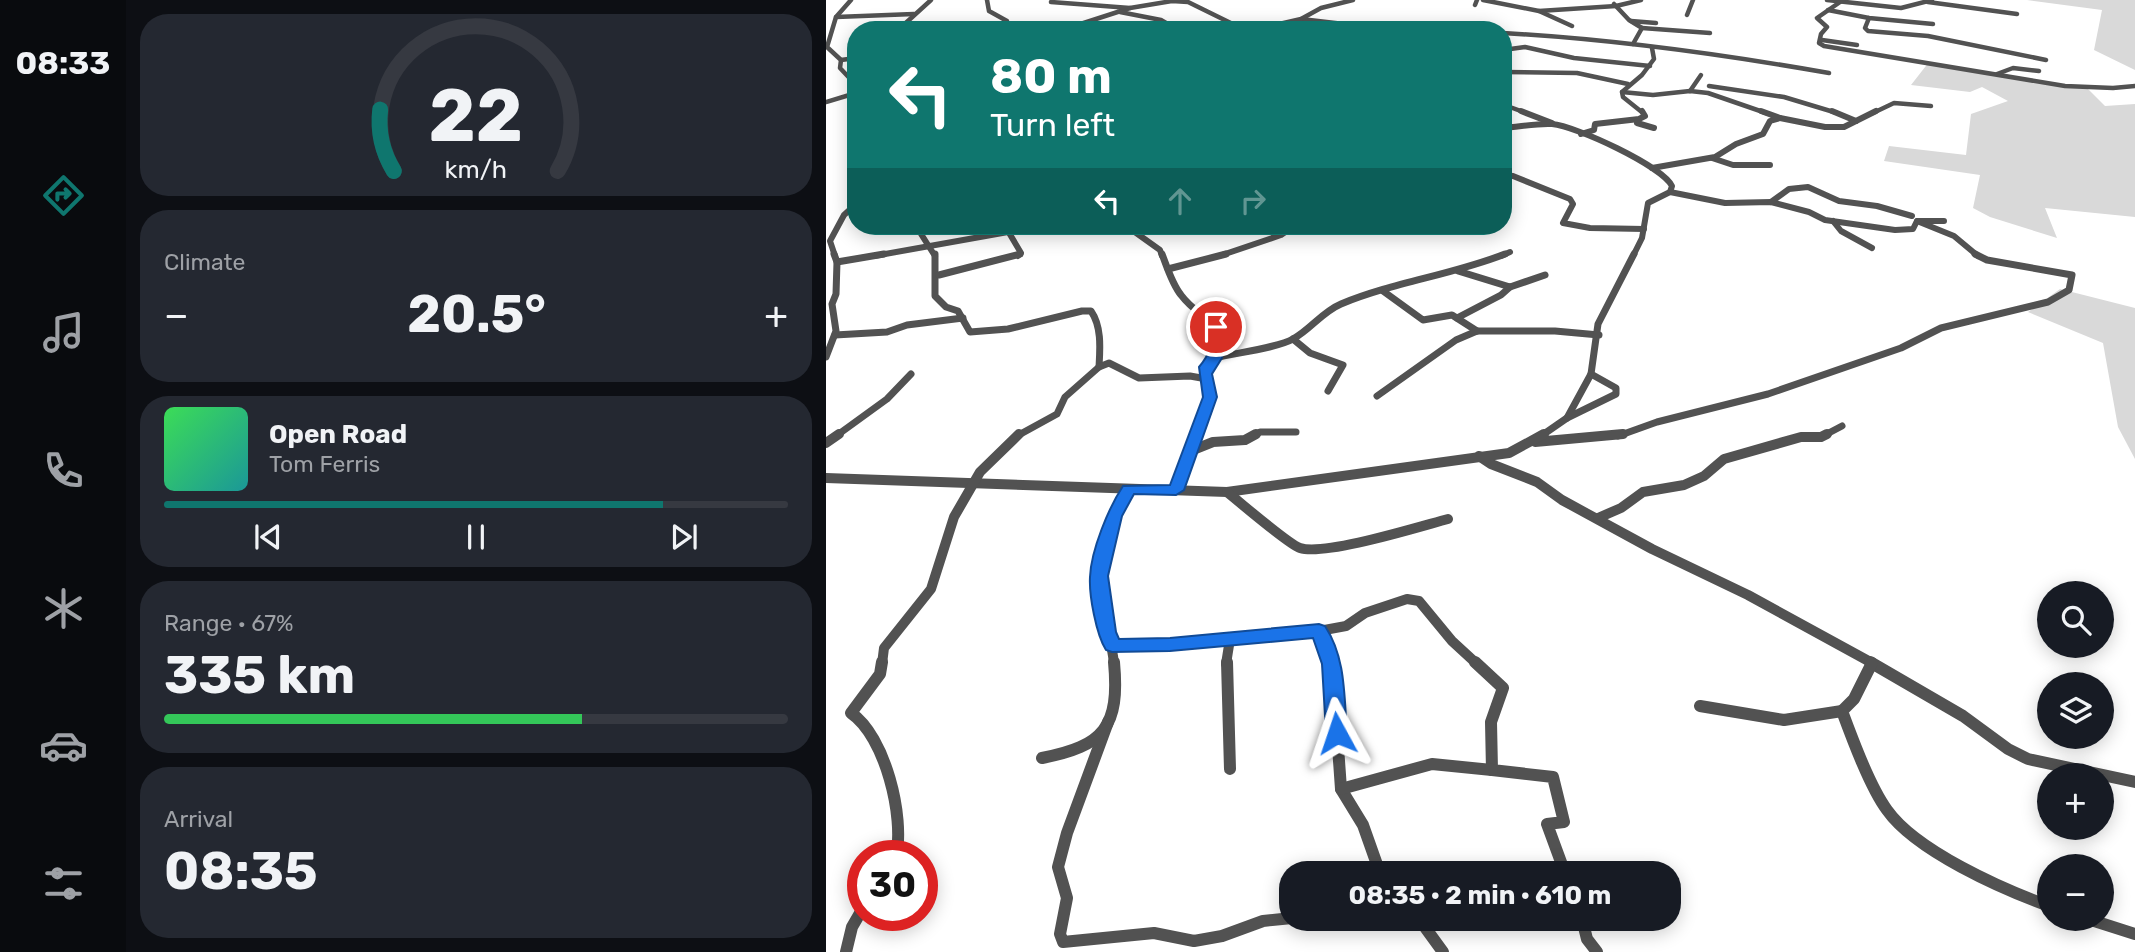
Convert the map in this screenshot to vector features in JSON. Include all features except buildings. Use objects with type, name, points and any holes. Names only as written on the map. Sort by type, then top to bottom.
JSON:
[{"type":"street","points":[[841,61],[827,47],[836,17],[851,0]]},
{"type":"street","points":[[908,21],[931,0]]},
{"type":"street","points":[[987,0],[989,11],[1007,21]]},
{"type":"street","points":[[1090,21],[1130,8],[1170,0],[1193,3],[1225,21]]},
{"type":"street","points":[[1292,21],[1321,8],[1353,0]]},
{"type":"street","points":[[1483,0],[1541,11],[1616,6],[1641,0]]},
{"type":"street","points":[[1610,0],[1629,20],[1642,28],[1710,33]]},
{"type":"street","points":[[1687,15],[1693,0]]},
{"type":"street","points":[[1827,0],[1885,8],[1913,7],[1930,1],[2017,14]]},
{"type":"street","points":[[1820,40],[1827,27],[1817,18],[1841,1]]},
{"type":"street","points":[[1051,2],[1130,8]]},
{"type":"street","points":[[1541,11],[1550,8],[1552,3]]},
{"type":"street","points":[[1828,10],[1869,18],[1933,24]]},
{"type":"street","points":[[1541,11],[1572,26]]},
{"type":"street","points":[[1119,12],[1163,21]]},
{"type":"street","points":[[836,17],[915,14]]},
{"type":"street","points":[[1869,18],[1865,28],[1868,31],[1928,36],[2046,60]]},
{"type":"street","points":[[1301,19],[1318,21]]},
{"type":"street","points":[[1629,20],[1656,23]]},
{"type":"street","points":[[1633,44],[1642,28]]},
{"type":"street","points":[[1512,34],[1711,52],[1829,73]]},
{"type":"street","points":[[1820,40],[1857,45]]},
{"type":"street","points":[[1820,40],[1824,46],[1856,53],[1942,64],[1996,75],[2103,90],[2135,86]]},
{"type":"street","points":[[1512,49],[1525,47],[1583,60],[1650,66]]},
{"type":"street","points":[[1622,92],[1650,66],[1654,59],[1652,48]]},
{"type":"street","points":[[826,55],[833,54]]},
{"type":"street","points":[[841,61],[847,60]]},
{"type":"street","points":[[841,61],[839,68],[847,76]]},
{"type":"street","points":[[1996,75],[2012,68],[2039,71]]},
{"type":"street","points":[[1512,72],[1577,73],[1628,84]]},
{"type":"street","points":[[1690,91],[1701,75]]},
{"type":"street","points":[[1709,86],[1754,90],[1832,111],[1856,121]]},
{"type":"street","points":[[1622,92],[1653,95],[1690,91],[1719,95],[1780,118],[1825,127],[1843,127],[1894,103],[1931,106]]},
{"type":"street","points":[[1581,134],[1594,130],[1595,124],[1603,121],[1637,120],[1645,116],[1641,109],[1623,97],[1622,92]]},
{"type":"street","points":[[826,102],[847,96]]},
{"type":"street","points":[[1512,108],[1625,151],[1668,178],[1672,186],[1670,192]]},
{"type":"street","points":[[1652,168],[1712,158],[1736,144],[1763,134],[1770,121],[1780,118]]},
{"type":"street","points":[[1637,120],[1637,123],[1645,127],[1654,128]]},
{"type":"street","points":[[1512,127],[1554,124]]},
{"type":"street","points":[[1712,158],[1718,162],[1737,165],[1770,165]]},
{"type":"street","points":[[1512,176],[1570,199],[1573,204],[1563,223],[1565,225],[1644,229]]},
{"type":"street","points":[[1530,443],[1584,436],[1617,436],[1657,422],[1722,407],[1901,348],[1941,328],[2048,302],[2069,290],[2071,284],[2072,275],[1987,260],[1971,252],[1954,236],[1914,219],[1877,206],[1839,201],[1808,187],[1789,189],[1770,202]]},
{"type":"street","points":[[1567,418],[1591,374],[1599,335],[1598,324],[1628,268],[1644,229],[1648,203],[1670,192],[1725,202],[1770,202],[1833,221],[1906,230],[1913,229],[1914,219]]},
{"type":"street","points":[[826,357],[835,335],[830,318],[836,294],[837,262],[831,241],[843,223],[847,210]]},
{"type":"street","points":[[1914,219],[1944,221]]},
{"type":"street","points":[[1833,221],[1841,232],[1872,248]]},
{"type":"street","points":[[922,235],[935,252],[939,275],[934,289],[936,300],[940,306],[958,311],[970,332],[979,334],[1091,311],[1096,316],[1100,338],[1097,348],[1099,367]]},
{"type":"street","points":[[837,262],[929,247],[981,235]]},
{"type":"street","points":[[939,275],[1018,256],[1021,253],[1010,235]]},
{"type":"street","points":[[1137,235],[1160,250],[1182,298],[1216,327],[1219,339],[1215,358]]},
{"type":"street","points":[[1168,268],[1240,250],[1281,235]]},
{"type":"street","points":[[1176,490],[1193,450],[1210,397],[1206,367],[1215,358],[1293,339],[1323,313],[1431,275],[1458,271],[1510,252]]},
{"type":"street","points":[[1458,271],[1510,287]]},
{"type":"street","points":[[1457,318],[1501,295],[1510,287],[1545,275]]},
{"type":"street","points":[[1383,291],[1423,320],[1452,315],[1477,331]]},
{"type":"street","points":[[835,335],[887,332],[907,325],[963,318]]},
{"type":"street","points":[[1377,396],[1456,340],[1477,331],[1555,331],[1599,335]]},
{"type":"street","points":[[1293,339],[1310,353],[1343,365],[1328,391]]},
{"type":"street","points":[[899,840],[900,829],[889,785],[875,743],[864,724],[851,713],[880,674],[884,648],[931,589],[954,517],[991,458],[1019,434],[1057,414],[1065,397],[1099,367],[1109,363],[1125,374],[1142,379],[1196,374],[1208,379]]},
{"type":"street","points":[[826,443],[887,399],[911,374]]},
{"type":"street","points":[[826,478],[1227,492],[1509,453],[1530,443],[1567,418],[1616,394],[1616,388],[1591,374]]},
{"type":"street","points":[[1598,518],[1621,508],[1643,492],[1684,485],[1704,476],[1724,458],[1801,437],[1821,437],[1842,426]]},
{"type":"street","points":[[1193,450],[1213,442],[1245,440],[1260,432],[1296,432]]},
{"type":"street","points":[[1479,456],[1536,482],[1562,500],[1652,549],[1748,595],[1872,663],[1963,716],[2008,749],[2028,759],[2135,782]]},
{"type":"street","points":[[1129,489],[1114,516],[1099,576],[1107,632],[1112,646],[1116,688],[1108,722],[1067,833],[1058,867],[1068,898],[1060,934],[1063,942],[1154,933],[1194,941],[1222,936],[1264,921],[1279,919]]},
{"type":"street","points":[[1227,492],[1299,548],[1317,549],[1356,543],[1448,519]]},
{"type":"street","points":[[1112,646],[1319,631],[1346,626],[1365,613],[1407,599],[1419,601],[1452,641],[1503,688],[1491,722],[1492,770]]},
{"type":"street","points":[[1319,631],[1327,644],[1332,664],[1341,789],[1363,825],[1376,861]]},
{"type":"street","points":[[1230,639],[1225,674],[1230,769]]},
{"type":"street","points":[[1700,706],[1776,720],[1809,718],[1842,711],[1854,699],[1872,663]]},
{"type":"street","points":[[1842,711],[1852,739],[1888,812],[1904,827],[1962,864],[2037,902]]},
{"type":"street","points":[[1042,758],[1086,747],[1108,722]]},
{"type":"street","points":[[1341,789],[1432,764],[1553,777],[1564,822],[1548,824],[1561,861]]},
{"type":"street","points":[[2114,927],[2135,934]]},
{"type":"street","points":[[846,952],[851,931]]},
{"type":"street","points":[[1428,931],[1443,952]]},
{"type":"street","points":[[1585,931],[1587,939],[1597,952]]},
{"type":"shaded area","points":[[2027,0],[2135,0],[2135,70],[2094,50],[2102,10]]},
{"type":"shaded area","points":[[1929,62],[2087,88],[2105,106],[2135,104],[2135,217],[2045,208],[2057,238],[1990,217],[1973,208],[1980,175],[1884,161],[1889,146],[1966,155],[1971,114],[2008,101],[1982,87],[1970,92],[1911,85]]},
{"type":"shaded area","points":[[2060,289],[2135,308],[2135,459],[2118,427],[2103,343],[2028,312]]},
{"type":"route","points":[[1216,327],[1219,339],[1215,358],[1206,367],[1205,374],[1210,397],[1193,450],[1176,490],[1129,489],[1114,516],[1099,576],[1107,632],[1112,646],[1170,644],[1319,631],[1327,644],[1332,664],[1337,733]]}]
